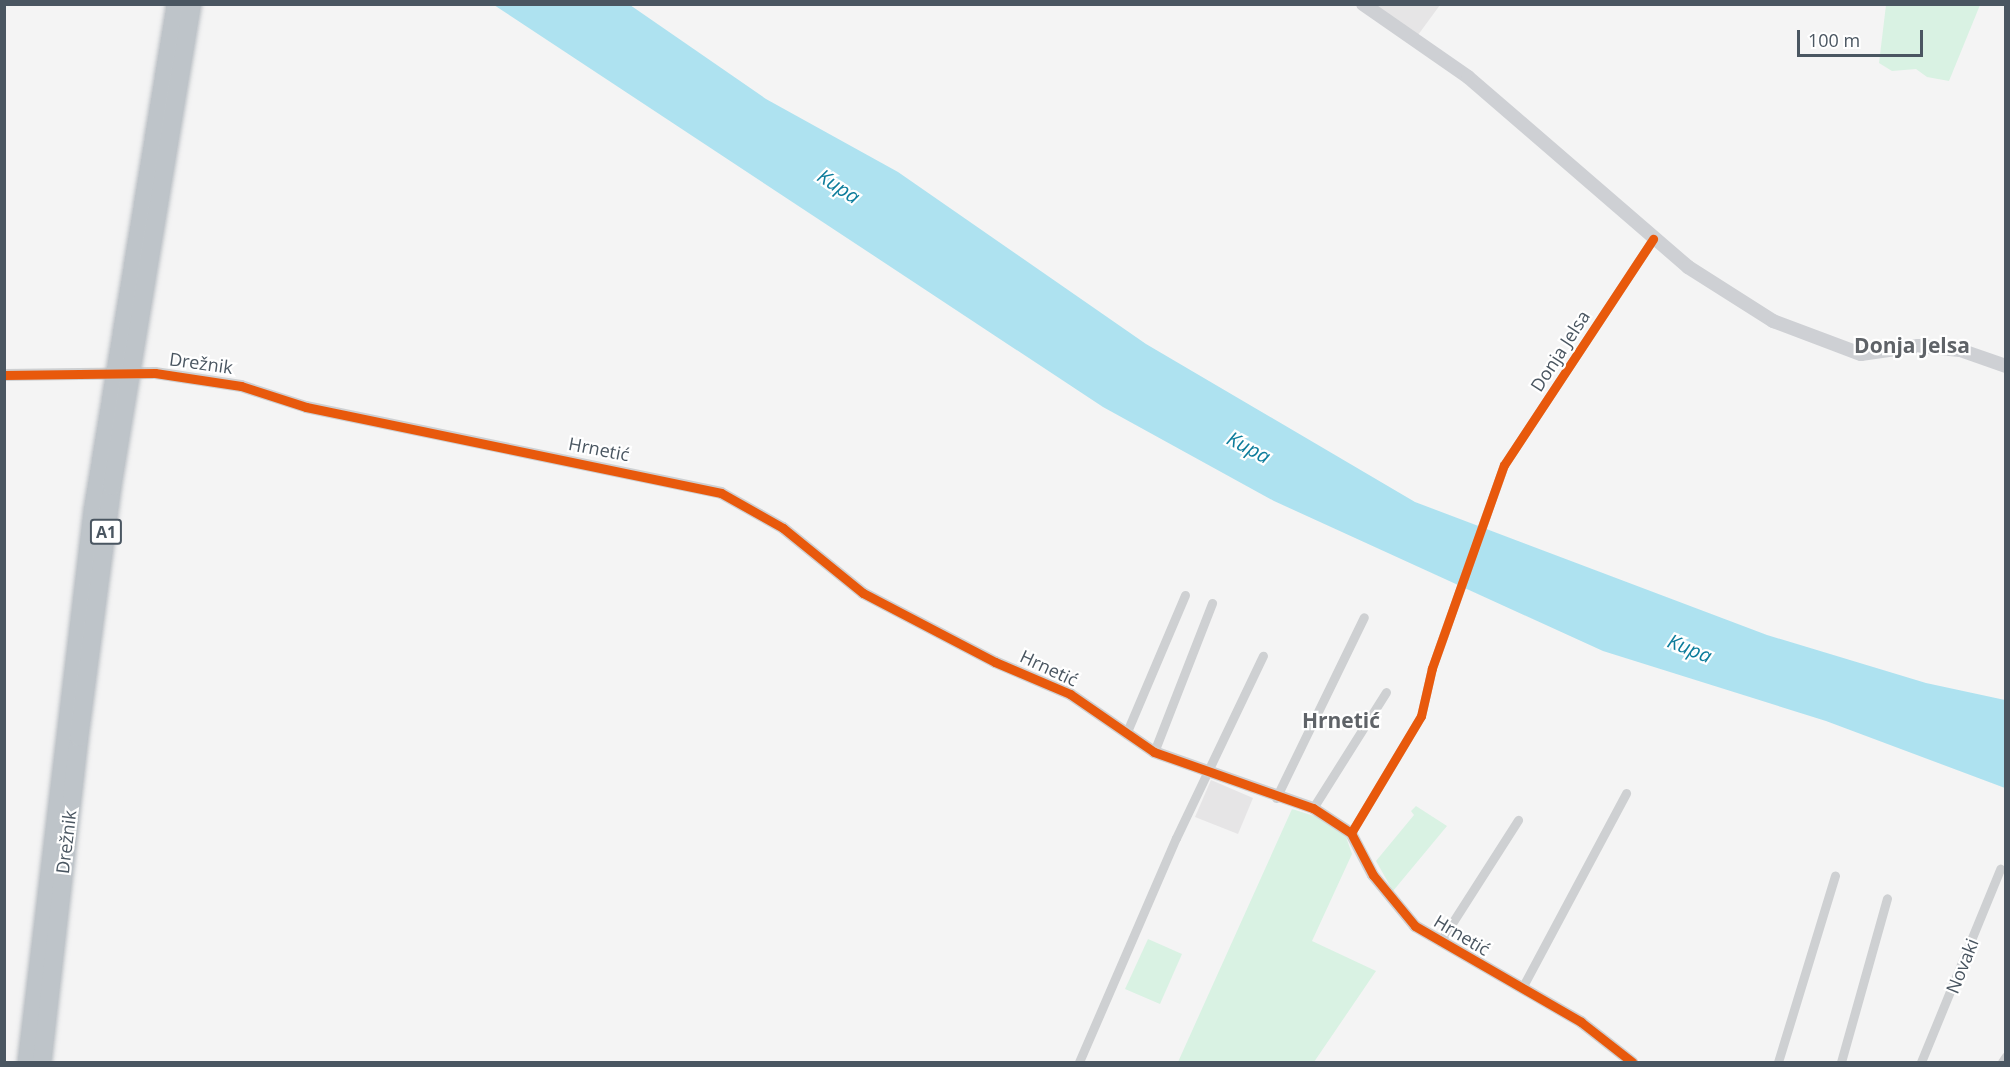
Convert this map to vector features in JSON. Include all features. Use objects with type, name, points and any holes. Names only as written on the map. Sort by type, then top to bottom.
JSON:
[{"type":"highway","name":"Drežnik","points":[[27,1062],[93,510],[176,4]]},
{"type":"highway","name":"Drežnik","points":[[42,1062],[104,541],[144,281],[192,4]]},
{"type":"main road","points":[[1362,4],[1468,77],[1615,201],[1653,239],[1726,294],[1818,340],[1861,354],[1918,346],[1960,350],[2006,366]]},
{"type":"street","name":"Donja Jelsa","points":[[1351,833],[1421,716],[1442,637],[1497,483],[1653,239]]},
{"type":"street","name":"Drežnik","points":[[4,375],[155,373],[241,386],[306,407],[388,423]]},
{"type":"street","name":"Hrnetić","points":[[388,423],[721,493],[783,528],[863,594],[995,662],[1070,694],[1154,752],[1276,798],[1313,808],[1351,833],[1372,875],[1415,926],[1603,1037],[1632,1062]]},
{"type":"street","points":[[1126,734],[1185,595]]},
{"type":"street","points":[[1154,752],[1212,603]]},
{"type":"street","points":[[1276,798],[1364,617]]},
{"type":"street","points":[[1079,1062],[1263,656]]},
{"type":"street","points":[[1313,808],[1386,692]]},
{"type":"street","points":[[1522,988],[1626,793]]},
{"type":"street","name":"Hrnetić","points":[[1440,942],[1518,820]]},
{"type":"street","name":"Novaki","points":[[1921,1062],[2001,869]]},
{"type":"street","points":[[1778,1062],[1835,876]]},
{"type":"street","points":[[1841,1062],[1887,898]]},
{"type":"street","points":[[2002,1062],[2006,1056]]},
{"type":"shaded area","points":[[1375,5],[1440,5],[1418,35]]},
{"type":"shaded area","points":[[1211,780],[1253,798],[1238,834],[1195,817]]},
{"type":"green space","points":[[1886,5],[1980,5],[1949,81],[1927,77],[1916,69],[1892,71],[1879,63]]},
{"type":"green space","points":[[1416,806],[1447,826],[1393,891],[1376,861],[1414,815],[1411,811]]},
{"type":"green space","points":[[1292,809],[1324,819],[1345,834],[1352,854],[1312,941],[1376,971],[1314,1062],[1178,1062]]},
{"type":"green space","points":[[1148,939],[1182,954],[1160,1004],[1125,989]]},
{"type":"water","name":"Kupa","points":[[494,5],[630,5],[766,99],[898,172],[1146,344],[1415,502],[1767,635],[1926,683],[2005,700],[2005,788],[1826,721],[1603,651],[1274,501],[1103,407]]},
{"type":"cycle path","points":[[1351,833],[1421,716],[1432,668],[1504,465],[1653,239]]},
{"type":"cycle path","points":[[4,375],[155,373],[241,386],[306,407],[721,493],[783,528],[863,593],[995,662],[1070,694],[1154,752],[1313,808],[1351,833],[1373,875],[1415,926],[1581,1022],[1632,1062]]},
{"type":"district","name":"Donja Jelsa","points":[[1912,345]]},
{"type":"district","name":"Hrnetić","points":[[1341,720]]}]
